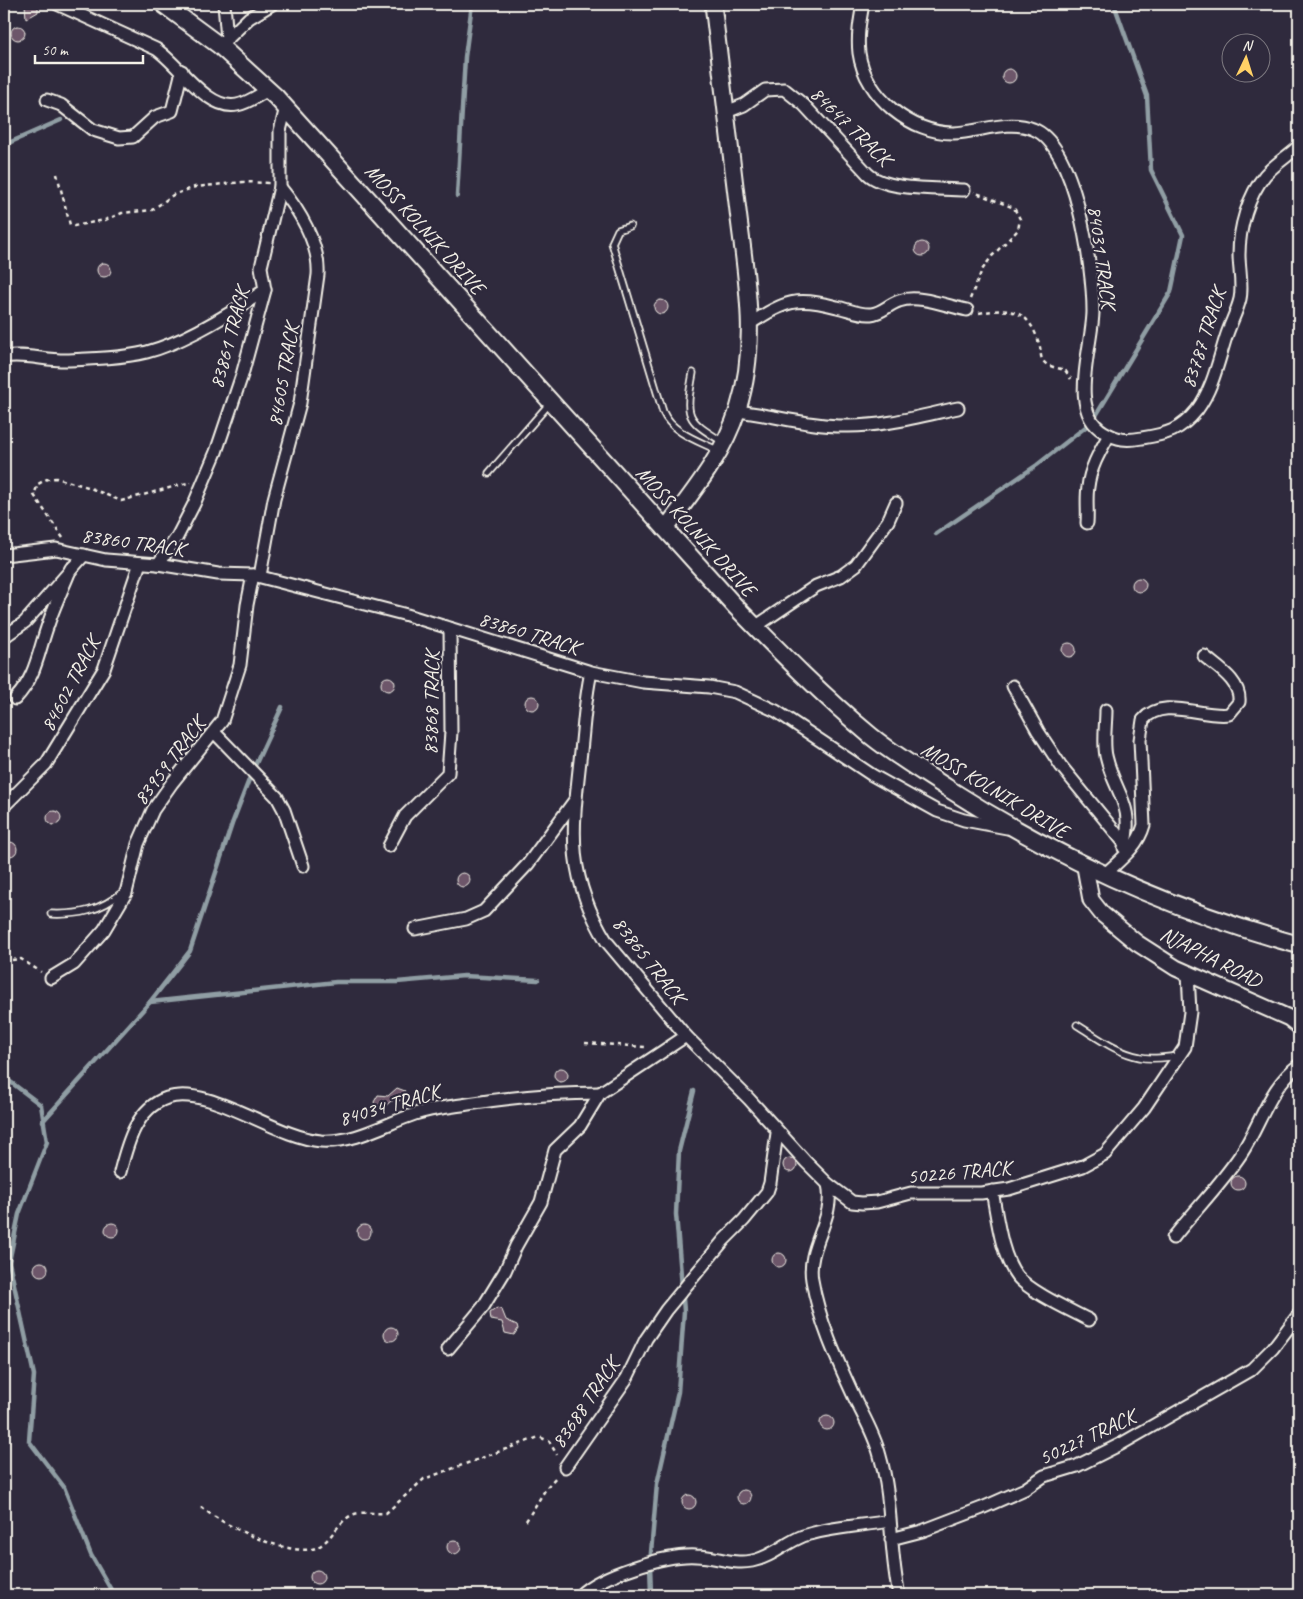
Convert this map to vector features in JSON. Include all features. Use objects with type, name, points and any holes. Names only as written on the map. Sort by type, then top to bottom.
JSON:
[{"type":"main road","name":"MOSS KOLNIK DRIVE","points":[[163,4],[224,42],[286,107],[755,627],[797,670],[872,736],[907,762],[1016,830],[1085,867],[1190,912],[1299,946]]},
{"type":"street","points":[[57,4],[152,46],[170,59],[202,92],[227,105],[245,102],[268,90]]},
{"type":"street","points":[[224,42],[249,18],[272,4]]},
{"type":"street","points":[[666,529],[696,488],[721,447],[737,411],[745,382],[751,322],[747,274],[713,4]]},
{"type":"street","name":"84031 TRACK","points":[[863,4],[859,29],[861,60],[871,83],[896,112],[922,128],[937,132],[977,131],[1004,126],[1029,127],[1047,137],[1059,153],[1074,194],[1082,226],[1093,298],[1092,333],[1084,380],[1084,393]]},
{"type":"street","points":[[224,42],[225,8]]},
{"type":"street","points":[[47,100],[61,104],[93,130],[110,137],[128,138],[140,132],[155,118],[172,111],[174,94],[182,71]]},
{"type":"street","name":"84647 TRACK","points":[[726,112],[748,103],[765,90],[784,89],[804,105],[868,174],[876,180],[901,186],[964,190]]},
{"type":"street","name":"83861 TRACK","points":[[158,564],[186,521],[216,452],[242,375],[265,290],[261,267],[280,187],[280,131],[286,107]]},
{"type":"street","name":"83787 TRACK","points":[[1109,435],[1127,440],[1165,436],[1190,418],[1208,393],[1240,297],[1239,252],[1250,203],[1265,175],[1299,146]]},
{"type":"street","name":"84605 TRACK","points":[[257,575],[274,499],[300,403],[319,266],[310,233],[280,187]]},
{"type":"street","points":[[4,357],[14,355],[65,360],[147,352],[173,342],[236,309],[265,290]]},
{"type":"street","points":[[751,322],[778,306],[794,301],[825,304],[870,314],[899,300],[924,300],[967,310]]},
{"type":"street","points":[[1084,393],[1086,409],[1092,422],[1109,435],[1095,463],[1088,487],[1087,522]]},
{"type":"street","points":[[737,411],[771,415],[804,423],[844,426],[899,420],[958,408]]},
{"type":"street","points":[[755,627],[816,586],[841,576],[856,565],[888,520],[896,503]]},
{"type":"street","name":"83860 TRACK","points":[[4,555],[47,549],[106,560],[158,564],[218,574],[257,575],[450,628],[591,672],[643,682],[709,687],[735,692],[776,711],[872,775],[937,811],[964,820],[1016,830]]},
{"type":"street","points":[[4,637],[25,622],[80,555]]},
{"type":"street","name":"84602 TRACK","points":[[4,806],[46,764],[104,669],[140,563]]},
{"type":"street","points":[[15,699],[27,687],[32,676],[50,620],[71,568]]},
{"type":"street","name":"83959 TRACK","points":[[51,978],[74,964],[98,938],[121,905],[138,844],[149,818],[172,783],[215,733],[222,721],[236,683],[257,575]]},
{"type":"street","name":"83868 TRACK","points":[[389,846],[405,816],[448,773],[451,732],[450,628]]},
{"type":"street","points":[[1104,875],[1140,838],[1144,825],[1140,740],[1143,720],[1152,712],[1168,709],[1229,714],[1239,702],[1238,690],[1234,683],[1204,656]]},
{"type":"street","name":"83865 TRACK","points":[[591,672],[584,708],[573,836],[575,863],[583,894],[597,927],[606,942],[686,1036],[749,1099],[777,1133],[828,1184]]},
{"type":"street","points":[[1013,686],[1038,731],[1061,766],[1125,844]]},
{"type":"street","points":[[1106,710],[1106,757],[1127,807],[1125,844],[1121,859]]},
{"type":"street","points":[[215,733],[276,797],[284,810],[303,866]]},
{"type":"street","points":[[415,929],[466,919],[484,911],[528,864],[576,800]]},
{"type":"street","name":"NJAPHA ROAD","points":[[1085,867],[1091,900],[1102,914],[1143,947],[1188,974],[1288,1018],[1299,1026]]},
{"type":"street","name":"50226 TRACK","points":[[828,1184],[852,1202],[862,1203],[878,1202],[911,1193],[992,1191],[1009,1189],[1083,1166],[1105,1154],[1144,1108],[1185,1047],[1189,1027],[1188,974]]},
{"type":"street","points":[[448,1349],[482,1308],[505,1271],[516,1246],[541,1202],[555,1150],[580,1126],[600,1093],[686,1036]]},
{"type":"street","points":[[1173,1238],[1241,1154],[1275,1089],[1288,1073],[1299,1065]]},
{"type":"street","name":"84034 TRACK","points":[[120,1172],[127,1146],[143,1115],[160,1101],[173,1096],[189,1096],[214,1102],[272,1127],[320,1140],[331,1141],[368,1133],[416,1114],[436,1109],[525,1095],[600,1093]]},
{"type":"street","name":"83688 TRACK","points":[[565,1467],[628,1378],[646,1339],[666,1310],[767,1192],[777,1133]]},
{"type":"street","points":[[828,1184],[830,1206],[825,1226],[812,1259],[812,1279],[836,1357],[881,1457],[899,1595]]},
{"type":"street","points":[[992,1191],[1006,1251],[1018,1276],[1025,1283],[1089,1320]]},
{"type":"street","name":"50227 TRACK","points":[[891,1539],[922,1531],[982,1508],[1025,1489],[1044,1476],[1077,1466],[1129,1440],[1252,1369],[1273,1348],[1299,1314]]},
{"type":"street","points":[[580,1595],[590,1586],[606,1578],[644,1565],[696,1556],[725,1562],[750,1562],[766,1557],[804,1536],[889,1521]]},
{"type":"lane","points":[[217,4],[225,8]]},
{"type":"lane","points":[[630,226],[618,230],[612,243],[663,412],[667,420],[679,431],[721,447]]},
{"type":"lane","points":[[693,373],[688,409],[690,416],[721,447]]},
{"type":"lane","points":[[488,473],[551,401]]},
{"type":"lane","points":[[51,914],[72,914],[102,907],[127,888]]},
{"type":"lane","points":[[1077,1025],[1117,1049],[1135,1056],[1146,1058],[1179,1056]]},
{"type":"path","points":[[57,174],[70,224],[74,226],[105,220],[122,213],[152,210],[182,190],[210,184],[257,182],[280,187]]},
{"type":"path","points":[[964,190],[991,197],[1014,208],[1020,219],[1018,230],[992,256],[982,270],[967,314],[1001,309],[1024,315],[1032,327],[1042,360],[1047,365],[1065,370],[1084,393]]},
{"type":"path","points":[[80,555],[69,546],[38,504],[34,494],[38,484],[47,479],[56,478],[88,487],[121,501],[204,478]]},
{"type":"path","points":[[4,961],[21,959],[51,978]]},
{"type":"path","points":[[585,1043],[647,1047]]},
{"type":"path","name":"83688 TRACK","points":[[201,1507],[210,1514],[258,1538],[288,1548],[304,1550],[318,1547],[344,1520],[358,1513],[386,1513],[424,1479],[539,1437],[549,1441],[565,1467]]},
{"type":"path","points":[[526,1521],[547,1487],[565,1467]]},
{"type":"building","points":[[25,4],[38,4],[38,12],[26,19]]},
{"type":"building","points":[[15,26],[21,26],[25,33],[21,40],[15,40],[11,36],[11,30]]},
{"type":"building","points":[[1006,69],[1012,69],[1016,76],[1012,83],[1006,83],[1002,79],[1002,73]]},
{"type":"building","points":[[919,242],[925,242],[929,249],[925,256],[919,256],[915,252],[915,246]]},
{"type":"building","points":[[101,263],[107,263],[111,270],[107,277],[101,277],[97,273],[97,267]]},
{"type":"building","points":[[658,300],[664,300],[668,307],[664,314],[658,314],[654,310],[654,304]]},
{"type":"building","points":[[1136,578],[1142,578],[1146,585],[1142,592],[1136,592],[1132,588],[1132,582]]},
{"type":"building","points":[[1066,643],[1072,643],[1076,650],[1072,657],[1066,657],[1062,653],[1062,647]]},
{"type":"building","points":[[385,677],[391,677],[395,684],[391,691],[385,691],[381,687],[381,681]]},
{"type":"building","points":[[529,696],[535,696],[539,703],[535,710],[529,710],[525,706],[525,700]]},
{"type":"building","points":[[51,811],[57,811],[61,818],[57,825],[51,825],[47,821],[47,815]]},
{"type":"building","points":[[7,842],[13,842],[17,849],[13,856],[7,856],[3,852],[3,846]]},
{"type":"building","points":[[460,873],[466,873],[470,880],[466,887],[460,887],[456,883],[456,877]]},
{"type":"building","points":[[558,1068],[564,1068],[568,1075],[564,1082],[558,1082],[554,1078],[554,1072]]},
{"type":"building","points":[[397,1088],[405,1091],[404,1100],[391,1101],[383,1108],[376,1106],[374,1102],[378,1095],[388,1096]]},
{"type":"building","points":[[790,1158],[795,1160],[797,1165],[795,1170],[790,1172],[785,1170],[783,1165],[785,1160]]},
{"type":"building","points":[[1235,1176],[1241,1176],[1245,1183],[1241,1190],[1235,1190],[1231,1186],[1231,1180]]},
{"type":"building","points":[[109,1223],[115,1223],[119,1230],[115,1237],[109,1237],[105,1233],[105,1227]]},
{"type":"building","points":[[361,1225],[367,1225],[371,1232],[367,1239],[361,1239],[357,1235],[357,1229]]},
{"type":"building","points":[[776,1253],[782,1253],[786,1260],[782,1267],[776,1267],[772,1263],[772,1257]]},
{"type":"building","points":[[38,1262],[44,1262],[48,1269],[44,1276],[38,1276],[34,1272],[34,1266]]},
{"type":"building","points":[[497,1308],[502,1310],[506,1320],[517,1325],[518,1329],[514,1335],[505,1333],[502,1322],[491,1320],[490,1313]]},
{"type":"building","points":[[388,1327],[394,1327],[398,1334],[394,1341],[388,1341],[384,1337],[384,1331]]},
{"type":"building","points":[[824,1416],[830,1416],[834,1423],[830,1430],[824,1430],[820,1426],[820,1420]]},
{"type":"building","points":[[741,1490],[747,1490],[751,1497],[747,1504],[741,1504],[737,1500],[737,1494]]},
{"type":"building","points":[[686,1495],[692,1495],[696,1502],[692,1509],[686,1509],[682,1505],[682,1499]]},
{"type":"building","points":[[451,1540],[457,1540],[461,1547],[457,1554],[451,1554],[447,1550],[447,1544]]},
{"type":"building","points":[[314,1570],[320,1570],[324,1577],[320,1584],[314,1584],[310,1580],[310,1574]]},
{"type":"waterway","points":[[457,196],[465,57],[472,4]]},
{"type":"waterway","points":[[936,534],[1037,465],[1092,422],[1171,292],[1183,235],[1151,170],[1147,96],[1114,4]]},
{"type":"waterway","points":[[4,145],[61,120]]},
{"type":"waterway","points":[[43,1121],[150,1002],[190,951],[232,824],[252,772],[282,707]]},
{"type":"waterway","points":[[150,1002],[336,982],[397,982],[464,976],[538,980]]},
{"type":"waterway","points":[[4,1077],[41,1105],[47,1142],[19,1214],[9,1262],[34,1375],[29,1441],[64,1487],[91,1555],[114,1595]]},
{"type":"waterway","points":[[651,1595],[650,1564],[657,1484],[678,1392],[684,1311],[676,1214],[679,1151],[694,1091]]}]
